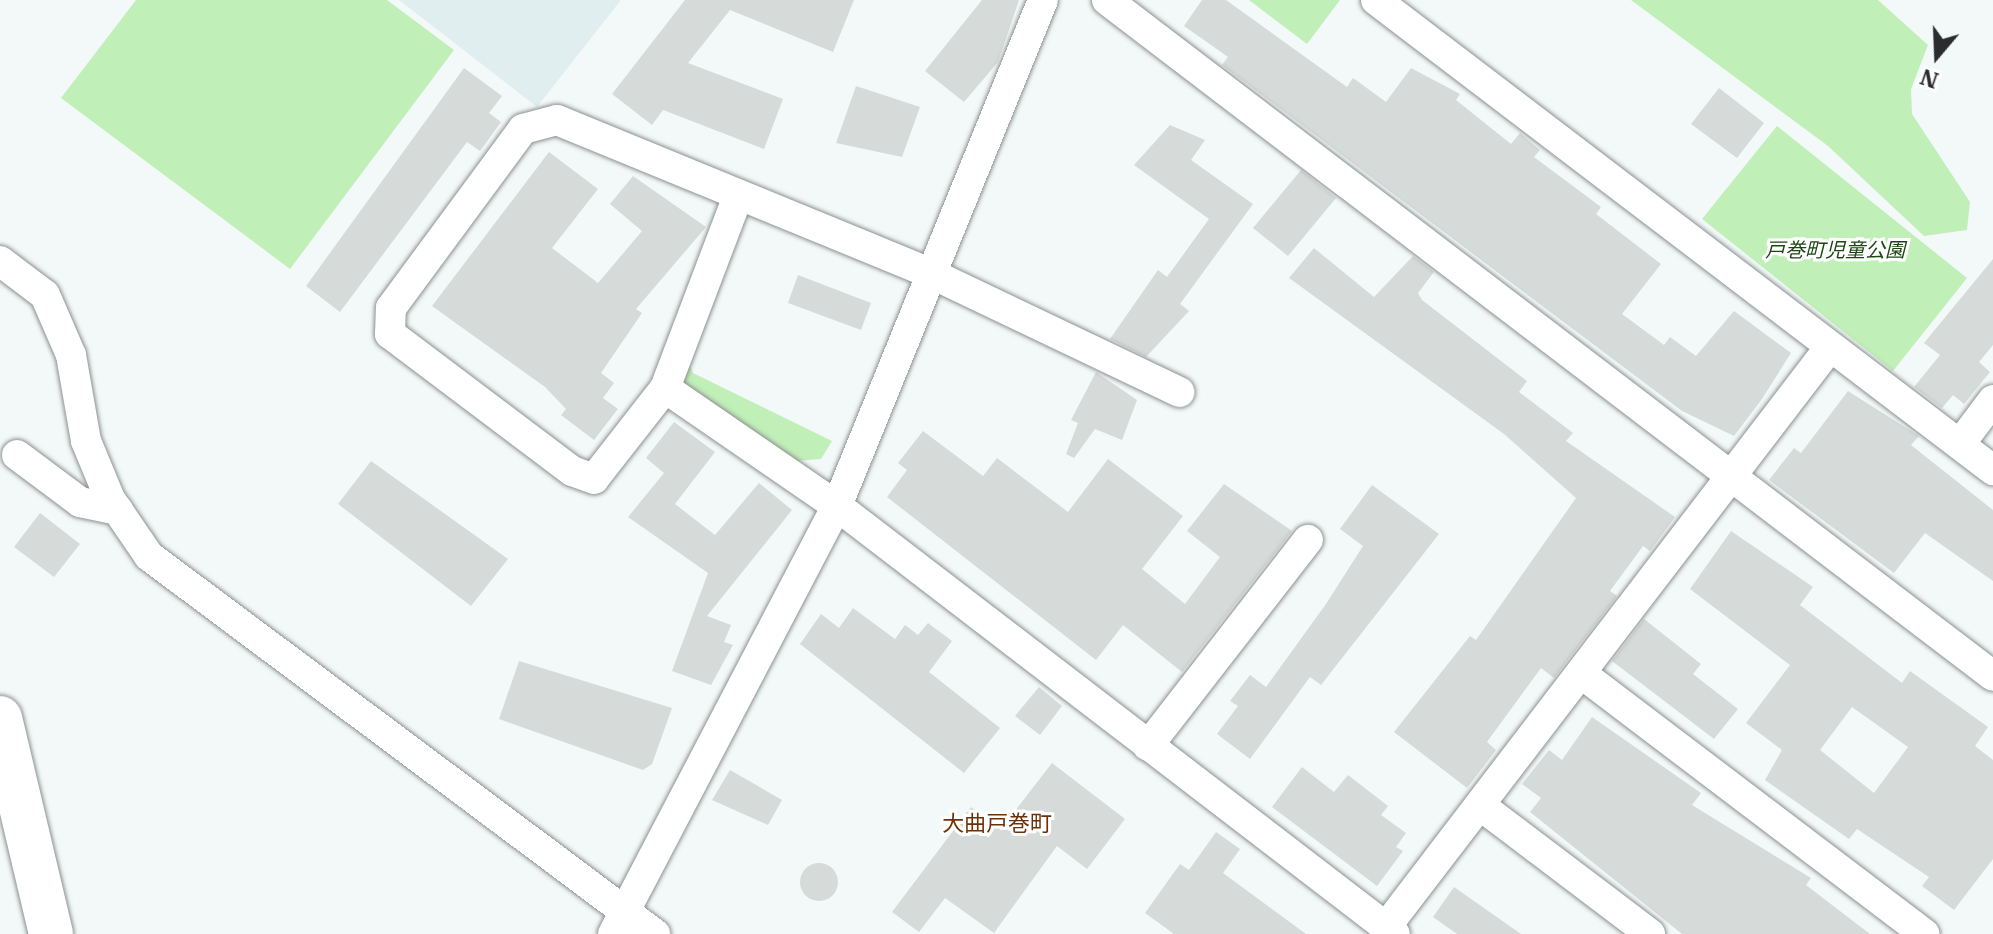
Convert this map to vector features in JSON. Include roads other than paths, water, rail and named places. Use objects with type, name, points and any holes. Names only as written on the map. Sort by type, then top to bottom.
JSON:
[{"type":"highway","points":[[0,718],[51,934]]},
{"type":"street","points":[[620,924],[837,506],[934,275],[1043,0]]},
{"type":"street","points":[[1107,0],[1993,676]]},
{"type":"street","points":[[1376,0],[1993,470]]},
{"type":"street","points":[[738,196],[665,388],[594,479],[572,471],[390,334],[391,308],[523,129],[557,120],[934,275],[1179,392]]},
{"type":"street","points":[[0,261],[45,295],[71,355],[86,441],[118,510],[149,556],[620,924],[655,934]]},
{"type":"street","points":[[665,388],[837,506],[1390,931],[1481,806],[1830,347]]},
{"type":"street","points":[[1960,444],[1993,400]]},
{"type":"street","points":[[17,455],[80,502],[118,510]]},
{"type":"street","points":[[1148,746],[1308,540]]},
{"type":"street","points":[[1582,674],[1924,934]]},
{"type":"street","points":[[1481,806],[1650,934]]},
{"type":"district","name":"大曲戸巻町","points":[[997,823]]},
{"type":"park label","name":"戸巻町児童公園","points":[[1835,249]]}]
